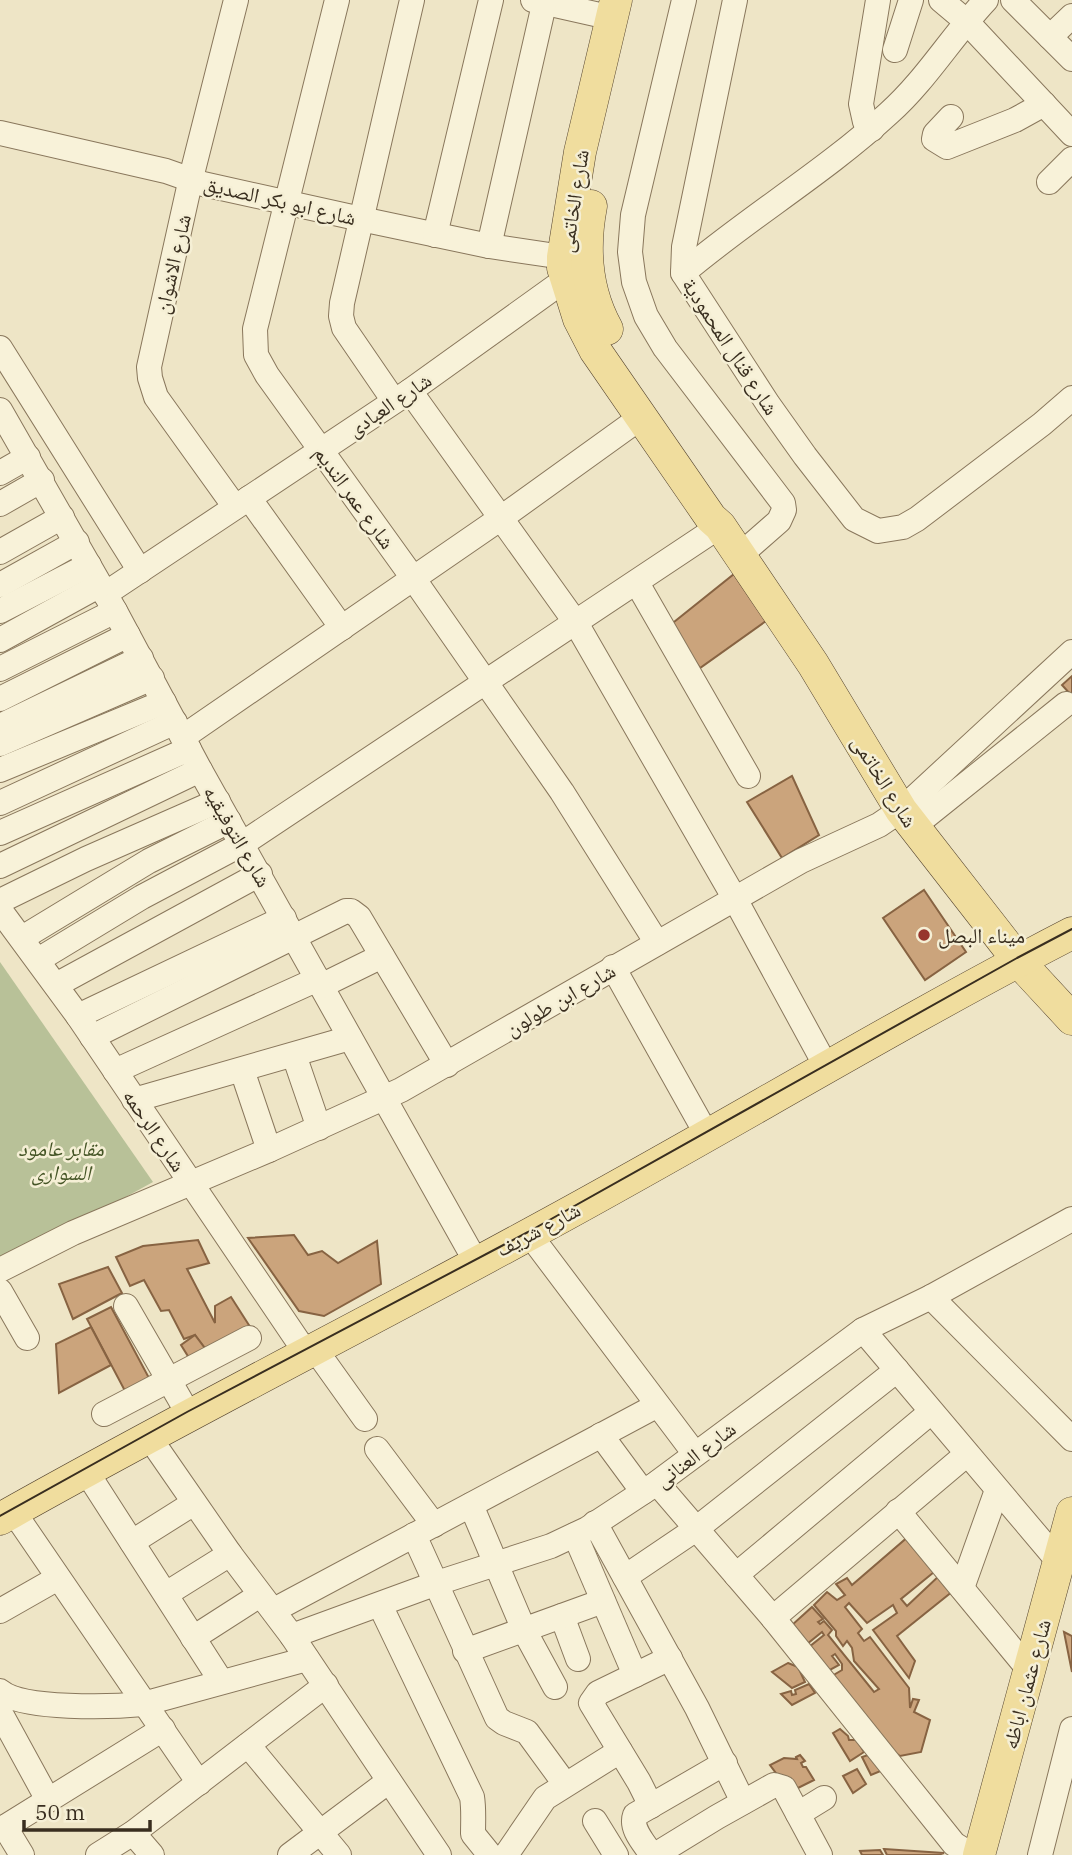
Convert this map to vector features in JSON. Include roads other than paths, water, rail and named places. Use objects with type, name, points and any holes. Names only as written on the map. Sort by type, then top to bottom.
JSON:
[{"type":"main road","name":"شارع الخاتمى","points":[[621,6],[590,214],[586,258],[590,281],[600,317],[615,346],[716,509],[720,526]]},
{"type":"main road","name":"شارع الخاتمى","points":[[621,6],[580,152],[564,268],[579,319],[595,350],[640,418],[711,518],[720,526],[813,664],[907,818],[1019,961],[1072,1019]]},
{"type":"main road","name":"شارع شريف","points":[[7,1515],[188,1415],[530,1235],[1072,933]]},
{"type":"main road","name":"شارع عثمان اباظه","points":[[978,1855],[1072,1513]]},
{"type":"street","name":"شارع الاشوان","points":[[236,0],[191,178],[151,356],[150,378],[156,397],[342,628]]},
{"type":"street","name":"شارع عمر النديم","points":[[337,0],[255,329],[256,355],[267,375],[562,792],[657,943]]},
{"type":"street","points":[[412,0],[342,303],[344,328],[501,518],[576,623],[735,900],[827,1068]]},
{"type":"street","points":[[436,235],[491,0]]},
{"type":"street","points":[[684,0],[634,215],[630,252],[634,282],[646,316],[665,348],[783,503],[784,510],[779,521],[739,555]]},
{"type":"street","name":"شارع قنال المحمودية","points":[[735,0],[684,247],[682,273],[805,456],[854,519],[878,531],[903,527],[1042,424],[1072,398]]},
{"type":"street","points":[[872,129],[865,122],[861,104],[878,0]]},
{"type":"street","points":[[895,50],[911,0]]},
{"type":"street","points":[[941,0],[966,21],[1072,134]]},
{"type":"street","points":[[682,273],[872,129],[913,90],[966,21],[986,0]]},
{"type":"street","points":[[1013,0],[1072,59]]},
{"type":"street","points":[[489,246],[540,1],[621,6]]},
{"type":"street","points":[[1050,37],[1072,16]]},
{"type":"street","points":[[951,117],[934,134],[934,139],[947,148],[1015,120],[1044,104]]},
{"type":"street","name":"شارع ابو بكر الصديق","points":[[0,133],[191,178],[203,184],[489,246],[564,268]]},
{"type":"street","points":[[1049,181],[1072,159]]},
{"type":"street","name":"شارع العبادى","points":[[102,589],[140,571],[402,396],[564,268]]},
{"type":"street","points":[[0,348],[140,571]]},
{"type":"street","name":"شارع التوفيقيه","points":[[0,411],[15,446],[42,480],[476,1262]]},
{"type":"street","points":[[0,866],[182,736],[501,518],[640,418]]},
{"type":"street","points":[[0,473],[15,446]]},
{"type":"street","points":[[0,504],[42,480]]},
{"type":"street","points":[[0,552],[62,517]]},
{"type":"street","points":[[38,960],[142,897],[242,844],[720,526]]},
{"type":"street","points":[[0,585],[77,542]]},
{"type":"street","points":[[637,583],[748,776]]},
{"type":"street","points":[[0,611],[102,589]]},
{"type":"street","points":[[0,640],[102,589]]},
{"type":"street","points":[[0,669],[102,589]]},
{"type":"street","points":[[0,699],[128,635]]},
{"type":"street","name":"شارع ابن طولون","points":[[0,1270],[47,1245],[383,1098],[447,1065],[801,861],[878,825],[907,818],[1045,676],[1072,652]]},
{"type":"street","points":[[0,726],[146,668]]},
{"type":"street","points":[[0,744],[146,668]]},
{"type":"street","points":[[907,818],[1069,707],[1045,676]]},
{"type":"street","points":[[0,770],[182,736]]},
{"type":"street","points":[[0,803],[182,736]]},
{"type":"street","points":[[0,833],[182,736]]},
{"type":"street","points":[[0,901],[86,859],[224,811]]},
{"type":"street","points":[[22,938],[149,861],[224,811]]},
{"type":"street","points":[[56,985],[260,874]]},
{"type":"street","name":"شارع الرحمه","points":[[0,910],[78,1016],[190,1182],[311,1351],[365,1419]]},
{"type":"street","points":[[78,1016],[289,928],[346,911],[355,913],[447,1065]]},
{"type":"street","points":[[92,1037],[289,928]]},
{"type":"street","points":[[115,1071],[382,956]]},
{"type":"street","points":[[613,967],[707,1135]]},
{"type":"street","points":[[134,1100],[350,1038]]},
{"type":"street","points":[[294,1055],[319,1128]]},
{"type":"street","points":[[242,1070],[268,1150]]},
{"type":"street","name":"شارع العنانى","points":[[292,1636],[585,1529],[650,1487],[863,1330],[930,1297],[1072,1219]]},
{"type":"street","points":[[530,1235],[656,1406],[695,1454]]},
{"type":"street","points":[[0,1291],[27,1338]]},
{"type":"street","points":[[930,1297],[1072,1439]]},
{"type":"street","points":[[126,1306],[188,1415]]},
{"type":"street","points":[[863,1330],[1059,1562]]},
{"type":"street","points":[[104,1414],[249,1338]]},
{"type":"street","points":[[625,1577],[696,1529],[897,1370]]},
{"type":"street","points":[[193,1638],[424,1530],[656,1406]]},
{"type":"street","points":[[736,1575],[931,1412]]},
{"type":"street","points":[[601,1435],[650,1487],[696,1529],[772,1618],[954,1844],[972,1855]]},
{"type":"street","points":[[149,1437],[326,1685],[439,1855]]},
{"type":"street","points":[[377,1449],[424,1530],[437,1583],[497,1718],[527,1732],[565,1784]]},
{"type":"street","points":[[772,1618],[967,1454]]},
{"type":"street","points":[[86,1471],[221,1681]]},
{"type":"street","points":[[962,1588],[998,1490]]},
{"type":"street","points":[[132,1542],[194,1503]]},
{"type":"street","points":[[471,1505],[524,1630],[555,1687]]},
{"type":"street","points":[[898,1511],[1030,1671]]},
{"type":"street","points":[[7,1515],[58,1578],[199,1783]]},
{"type":"street","points":[[585,1529],[625,1577],[670,1658],[743,1802]]},
{"type":"street","points":[[585,1529],[603,1601],[635,1675]]},
{"type":"street","points":[[166,1594],[230,1554]]},
{"type":"street","points":[[0,1611],[58,1578]]},
{"type":"street","points":[[466,1651],[603,1601]]},
{"type":"street","points":[[380,1605],[472,1797],[473,1834],[489,1855]]},
{"type":"street","points":[[562,1616],[578,1659]]},
{"type":"street","points":[[651,1805],[591,1703],[598,1693],[670,1658]]},
{"type":"street","points":[[48,1800],[1,1702],[106,1706],[143,1704],[307,1659]]},
{"type":"street","points":[[98,1855],[133,1833],[326,1685]]},
{"type":"street","points":[[1040,1855],[1072,1728]]},
{"type":"street","points":[[22,1855],[3,1828],[163,1729]]},
{"type":"street","points":[[248,1745],[339,1855]]},
{"type":"street","points":[[506,1855],[545,1798],[620,1751]]},
{"type":"street","points":[[725,1763],[635,1815],[633,1822],[654,1855],[684,1847],[743,1802],[774,1785],[784,1788],[798,1814],[811,1851]]},
{"type":"street","points":[[290,1855],[389,1781]]},
{"type":"street","points":[[798,1814],[824,1798]]},
{"type":"street","points":[[595,1821],[616,1855]]},
{"type":"street","points":[[133,1833],[152,1855]]},
{"type":"tram line","points":[[0,1516],[187,1412],[528,1232],[1072,929]]},
{"type":"place","name":"ميناء البصل","points":[[924,935]]},
{"type":"park label","name":"مقابر عامود السوارى","points":[[61,1160]]}]
